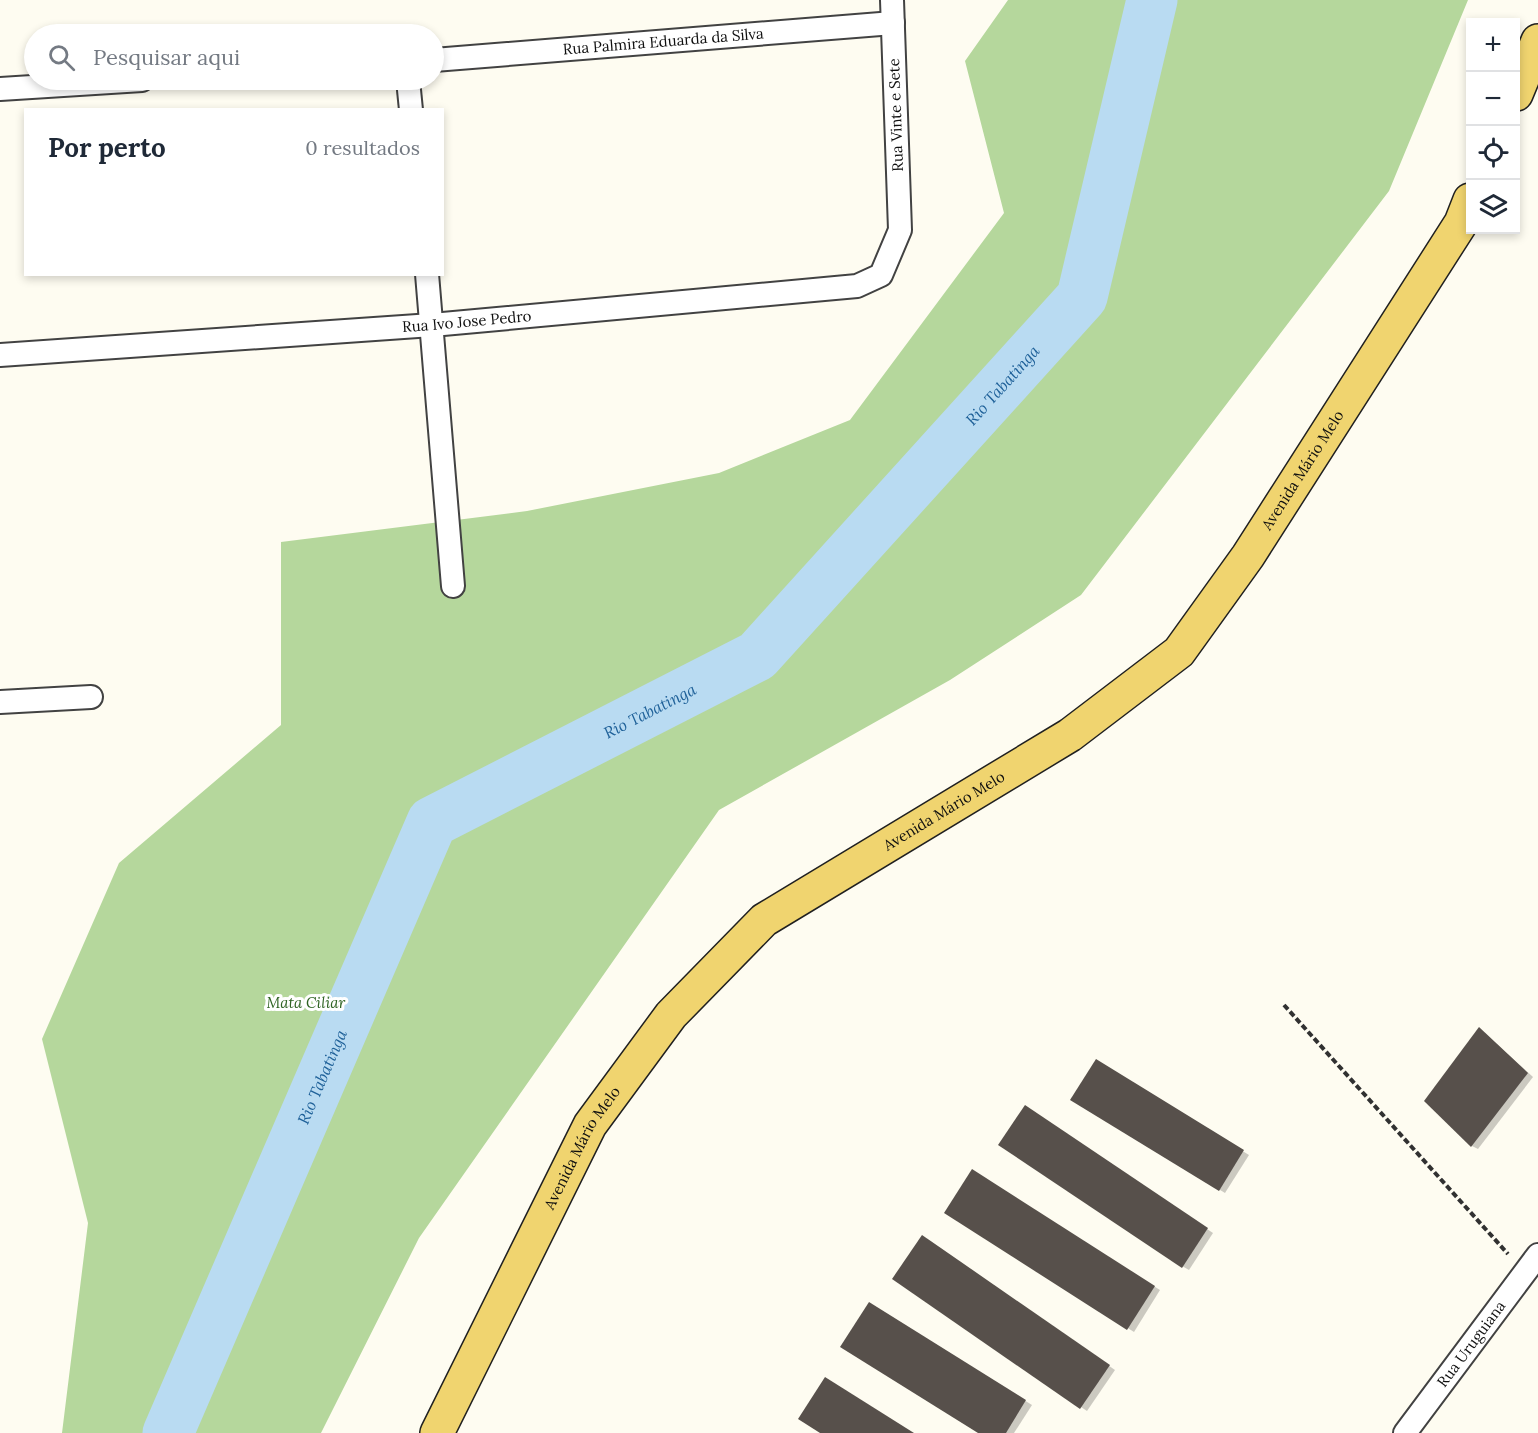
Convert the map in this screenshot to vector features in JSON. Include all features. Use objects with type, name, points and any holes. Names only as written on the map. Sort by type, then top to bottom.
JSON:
[{"type":"main road","points":[[1520,82],[1538,41]]},
{"type":"main road","name":"Avenida Mário Melo","points":[[437,1433],[590,1125],[671,1015],[764,920],[1070,735],[1179,652],[1248,556],[1461,223],[1466,210]]},
{"type":"street","name":"Rua Vinte e Sete","points":[[892,0],[900,230]]},
{"type":"street","name":"Rua Palmira Eduarda da Silva","points":[[444,59],[893,23]]},
{"type":"street","points":[[0,89],[24,87]]},
{"type":"street","points":[[409,90],[411,108]]},
{"type":"street","name":"Rua Ivo Jose Pedro","points":[[0,355],[432,325],[856,286],[881,275],[900,230]]},
{"type":"street","points":[[427,276],[453,586]]},
{"type":"street","points":[[0,702],[92,697]]},
{"type":"street","name":"Rua Uruguiana","points":[[1405,1433],[1531,1264]]},
{"type":"path","points":[[1284,1005],[1531,1264]]},
{"type":"green space","name":"Mata Ciliar","points":[[1008,0],[1468,0],[1389,191],[1081,595],[950,680],[719,810],[419,1238],[321,1433],[62,1433],[88,1223],[42,1039],[119,863],[281,725],[281,542],[527,511],[719,473],[850,420],[1004,213],[965,61]]},
{"type":"building","points":[[1479,1027],[1528,1073],[1471,1147],[1424,1101]]},
{"type":"building","points":[[1096,1059],[1244,1150],[1219,1191],[1070,1100]]},
{"type":"building","points":[[1025,1105],[1208,1228],[1182,1268],[998,1145]]},
{"type":"building","points":[[972,1169],[1155,1286],[1127,1330],[944,1213]]},
{"type":"building","points":[[922,1235],[1110,1365],[1080,1409],[892,1279]]},
{"type":"building","points":[[869,1302],[1026,1400],[1006,1433],[978,1433],[840,1347]]},
{"type":"building","points":[[825,1377],[914,1433],[820,1433],[798,1419]]},
{"type":"waterway","name":"Rio Tabatinga","points":[[168,1433],[432,822],[757,656],[1082,297],[1152,0]]}]
